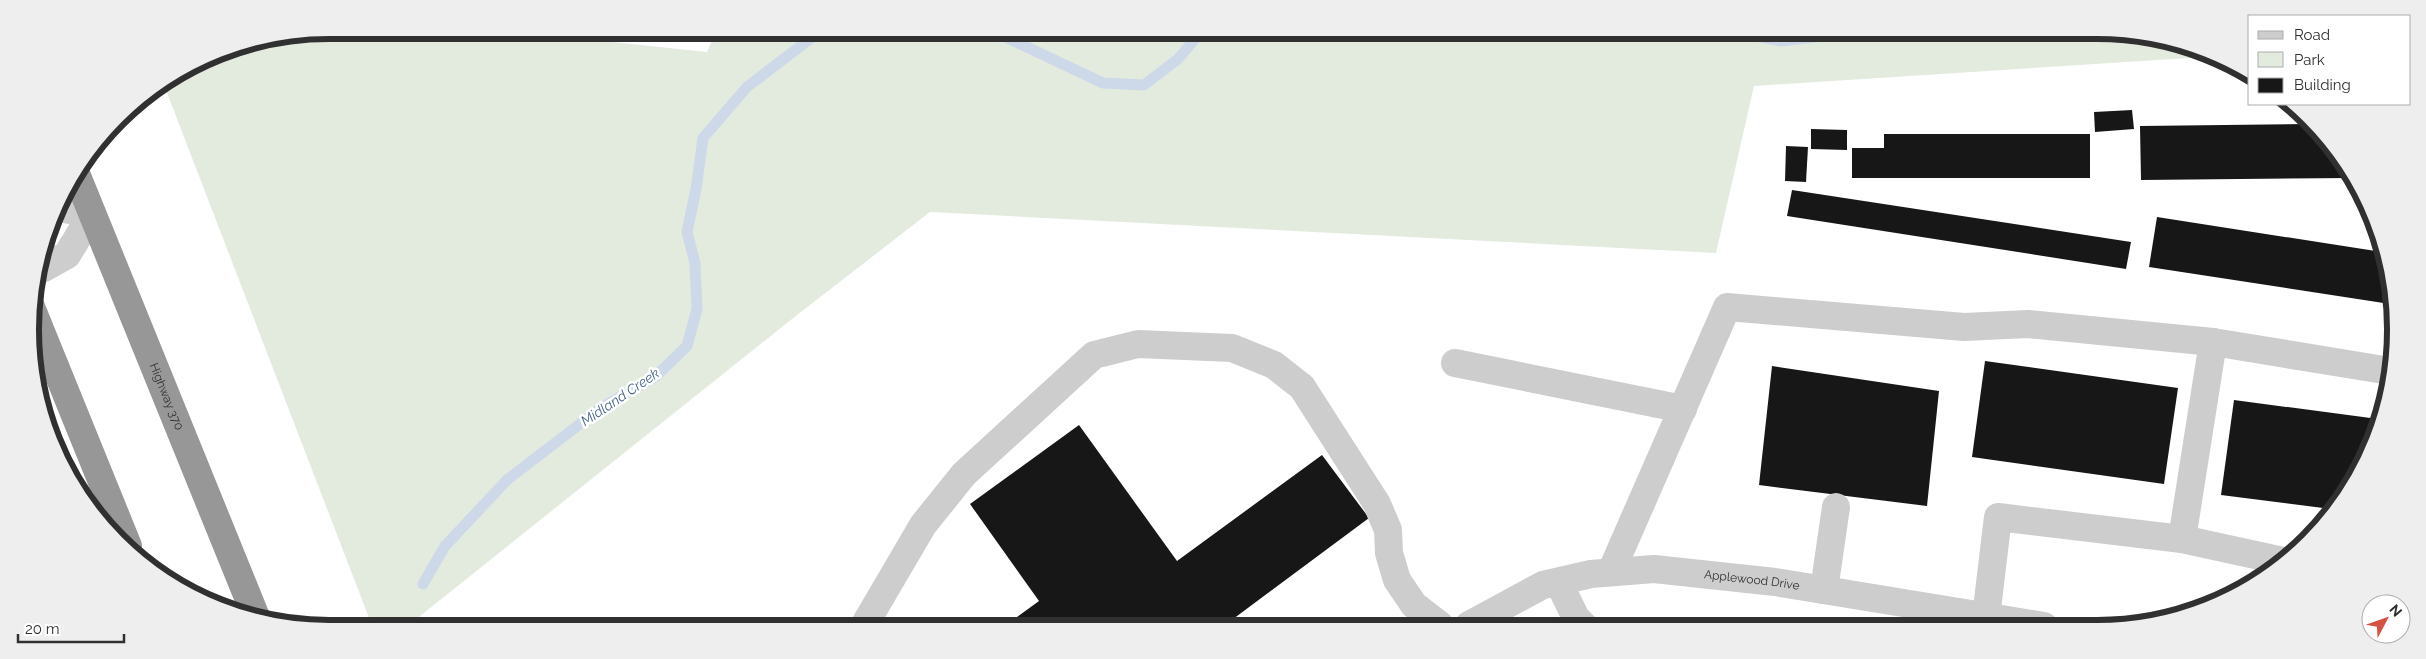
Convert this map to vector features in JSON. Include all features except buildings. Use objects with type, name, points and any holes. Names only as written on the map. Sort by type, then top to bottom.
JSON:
[{"type":"highway","name":"Highway 370","points":[[79,182],[253,610]]},
{"type":"highway","points":[[39,327],[123,534]]},
{"type":"street","points":[[46,267],[67,255],[92,214],[65,209]]},
{"type":"street","points":[[1612,572],[1727,307],[1964,326],[2028,324],[2213,342],[2385,370]]},
{"type":"street","points":[[2182,539],[2213,342]]},
{"type":"street","points":[[867,620],[923,525],[964,474],[1094,355],[1138,344],[1232,348],[1274,365],[1302,387],[1377,504],[1388,530],[1389,553],[1397,580],[1414,605],[1434,620]]},
{"type":"street","points":[[1455,363],[1683,408]]},
{"type":"street","points":[[1824,590],[1836,507]]},
{"type":"street","points":[[1983,620],[1998,517],[2182,539],[2274,559]]},
{"type":"street","name":"Applewood Drive","points":[[1478,620],[1543,585],[1591,574],[1654,569],[1775,582],[1973,620]]},
{"type":"street","points":[[1559,582],[1578,620]]},
{"type":"green space","points":[[310,39],[584,39],[707,52],[713,39],[2116,39],[2153,44],[2199,57],[1754,86],[1716,253],[930,212],[797,315],[415,620],[370,620],[166,90],[201,69],[236,54],[273,44]]},
{"type":"waterway","name":"Midland Creek","points":[[423,584],[445,546],[507,480],[602,407],[655,377],[687,346],[697,309],[695,263],[687,232],[696,189],[703,138],[747,87],[810,39]]},
{"type":"waterway","name":"Midland Creek","points":[[1010,39],[1103,83],[1144,85],[1178,59],[1195,39]]},
{"type":"waterway","name":"Midland Creek","points":[[1771,39],[1781,41],[1798,39]]}]
